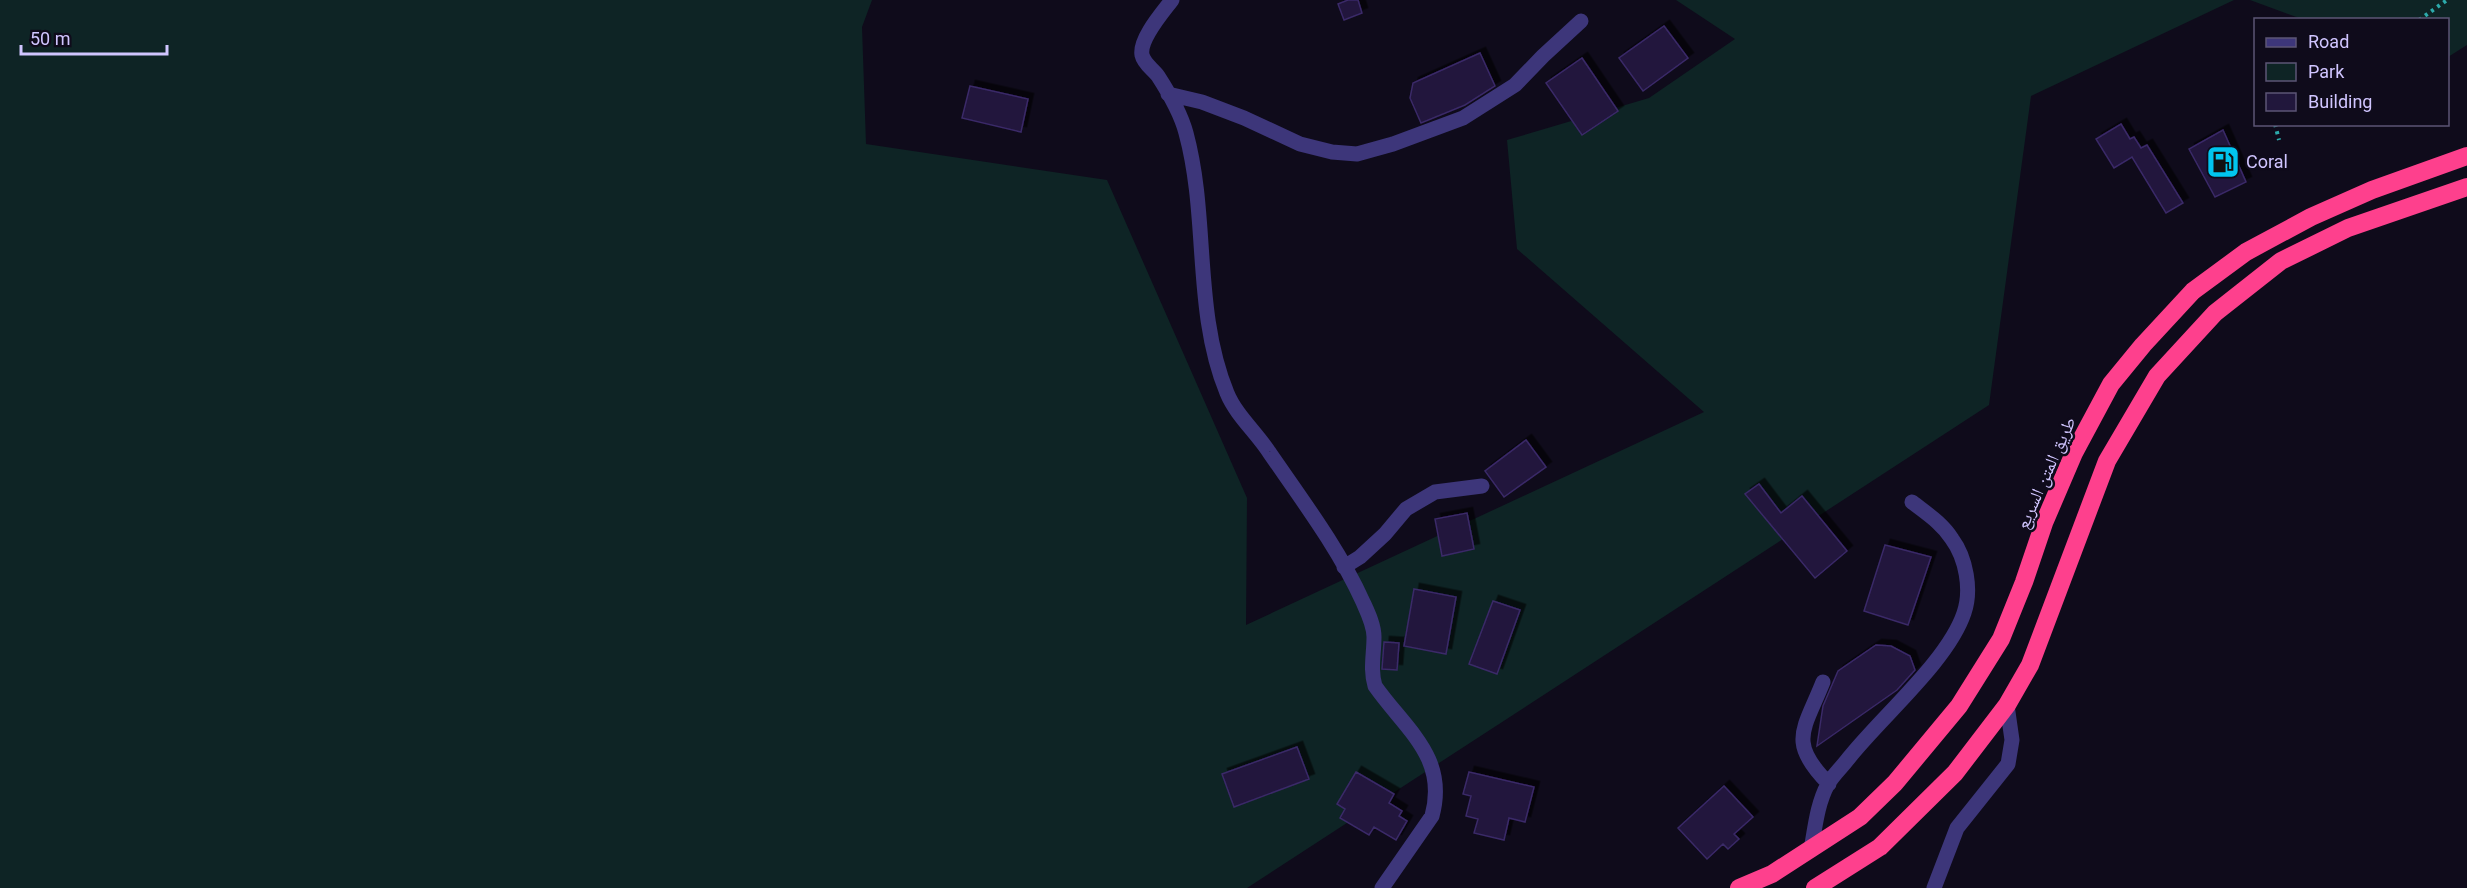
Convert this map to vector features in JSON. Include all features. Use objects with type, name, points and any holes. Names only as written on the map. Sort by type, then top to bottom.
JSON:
[{"type":"highway","name":"طريق المتن السريع","points":[[1740,888],[1772,874],[1860,817],[1895,783],[1959,706],[2001,639],[2044,523],[2066,473],[2111,384],[2193,291],[2246,252],[2311,217],[2372,190],[2467,156]]},
{"type":"highway","points":[[1815,888],[1880,847],[1955,773],[2007,705],[2030,665],[2107,461],[2157,376],[2215,314],[2281,261],[2348,228],[2467,188]]},
{"type":"street","points":[[1172,0],[1142,45],[1142,55],[1168,94],[1185,131],[1194,169],[1210,340],[1227,394],[1268,450],[1344,567],[1371,622],[1374,635],[1371,671],[1375,686],[1432,762],[1436,780],[1436,802],[1432,816],[1382,888]]},
{"type":"street","points":[[1168,94],[1202,102],[1245,118],[1300,144],[1332,152],[1357,154],[1393,144],[1463,118],[1515,84],[1581,21]]},
{"type":"street","points":[[1344,567],[1360,557],[1385,534],[1407,508],[1435,492],[1482,486]]},
{"type":"street","points":[[1811,850],[1818,812],[1828,783],[1867,734],[1935,661],[1958,628],[1964,614],[1968,587],[1961,555],[1952,538],[1936,521],[1912,502]]},
{"type":"street","points":[[1823,682],[1802,738],[1804,753],[1810,765],[1828,783]]},
{"type":"street","points":[[1934,888],[1957,828],[2008,764],[2012,740],[2007,705]]},
{"type":"path","points":[[2422,18],[2447,0]]},
{"type":"path","points":[[2276,126],[2279,140]]},
{"type":"green space","points":[[0,0],[872,0],[862,27],[866,144],[1107,180],[1247,498],[1246,625],[1704,412],[1517,249],[1507,140],[1649,98],[1735,39],[1676,0],[2234,0],[2031,96],[1989,405],[1247,888],[0,888]]},
{"type":"green space","points":[[2250,0],[2467,0],[2467,45],[2449,56],[2449,18],[2299,18]]},
{"type":"building","points":[[1348,0],[1358,0],[1362,13],[1344,20],[1338,4]]},
{"type":"building","points":[[1664,26],[1688,58],[1643,91],[1619,58]]},
{"type":"building","points":[[1480,53],[1495,86],[1465,105],[1421,123],[1410,98],[1413,83]]},
{"type":"building","points":[[1582,58],[1618,111],[1582,135],[1546,83]]},
{"type":"building","points":[[970,86],[1028,99],[1021,132],[962,118]]},
{"type":"building","points":[[2121,124],[2130,139],[2134,137],[2141,148],[2147,145],[2183,203],[2166,213],[2132,157],[2114,168],[2096,139]]},
{"type":"building","points":[[2223,130],[2246,182],[2215,197],[2189,149]]},
{"type":"building","points":[[1526,440],[1546,467],[1504,497],[1485,471]]},
{"type":"building","points":[[1759,484],[1781,513],[1802,496],[1847,551],[1815,578],[1745,494]]},
{"type":"building","points":[[1467,513],[1474,549],[1442,556],[1435,519]]},
{"type":"building","points":[[1885,545],[1931,557],[1908,625],[1864,611]]},
{"type":"building","points":[[1414,589],[1456,597],[1446,654],[1404,646]]},
{"type":"building","points":[[1493,601],[1520,610],[1497,674],[1469,664]]},
{"type":"building","points":[[1384,642],[1399,643],[1397,670],[1382,669]]},
{"type":"building","points":[[1876,645],[1891,646],[1910,656],[1915,670],[1897,690],[1817,746],[1823,706],[1838,671]]},
{"type":"building","points":[[1297,747],[1309,779],[1234,807],[1222,774]]},
{"type":"building","points":[[1356,772],[1394,794],[1389,803],[1402,811],[1399,816],[1407,821],[1396,840],[1374,827],[1369,835],[1340,818],[1345,809],[1337,804]]},
{"type":"building","points":[[1469,772],[1534,787],[1525,822],[1509,818],[1504,840],[1474,833],[1478,819],[1466,816],[1471,796],[1463,794]]},
{"type":"building","points":[[1724,786],[1753,817],[1734,834],[1739,839],[1728,849],[1723,844],[1707,859],[1678,828]]},
{"type":"place","name":"Coral","points":[[2223,162]]}]
